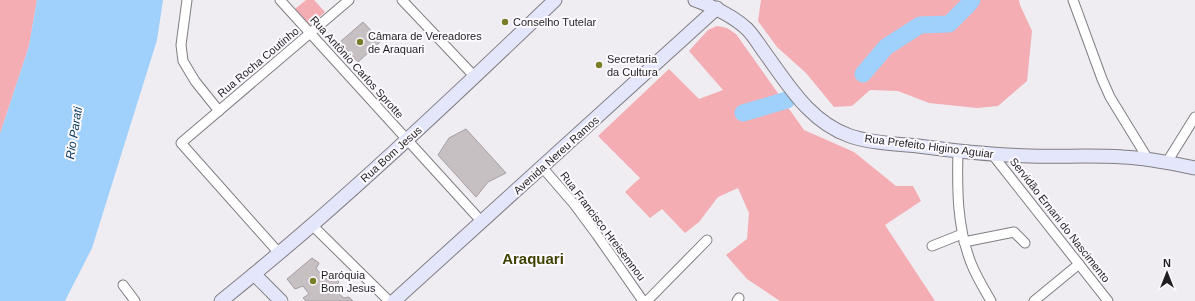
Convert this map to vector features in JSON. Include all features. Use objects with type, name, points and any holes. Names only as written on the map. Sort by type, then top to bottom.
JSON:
[{"type":"main road","name":"Rua Bom Jesus","points":[[221,301],[312,225],[407,140],[555,0]]},
{"type":"main road","name":"Rua Prefeito Higino Aguiar","points":[[695,0],[720,4],[748,30],[808,110],[819,120],[850,136],[868,140],[958,151],[1029,156],[1124,157],[1148,159],[1195,168]]},
{"type":"main road","name":"Avenida Nereu Ramos","points":[[394,301],[720,4]]},
{"type":"main road","points":[[254,274],[281,301]]},
{"type":"street","points":[[187,0],[180,45],[183,61],[195,81],[219,111]]},
{"type":"street","name":"Rua Antônio Carlos Sprotte","points":[[280,0],[482,222]]},
{"type":"street","name":"Rua Rocha Coutinho","points":[[279,253],[181,143],[349,0]]},
{"type":"street","points":[[402,0],[475,77]]},
{"type":"street","points":[[1073,0],[1110,97],[1148,159]]},
{"type":"street","points":[[1167,162],[1195,117]]},
{"type":"street","points":[[958,151],[957,183],[959,213],[963,238],[971,264],[991,301]]},
{"type":"street","name":"Servidão Ernani do Nascimento","points":[[992,154],[1108,301]]},
{"type":"street","name":"Rua Francisco Hreisemnou","points":[[542,167],[588,223],[643,301]]},
{"type":"street","points":[[312,225],[389,301]]},
{"type":"street","points":[[932,246],[963,238],[1014,232],[1025,243]]},
{"type":"street","points":[[647,301],[707,240]]},
{"type":"street","points":[[1034,301],[1079,264]]},
{"type":"street","points":[[123,284],[135,301]]},
{"type":"shaded area","points":[[0,0],[37,0],[29,46],[0,134]]},
{"type":"shaded area","points":[[306,0],[314,0],[325,12],[310,25],[295,9]]},
{"type":"shaded area","points":[[761,0],[1019,0],[1032,31],[1027,81],[998,106],[977,108],[929,103],[898,91],[870,90],[852,106],[834,107],[806,73],[777,47],[758,21]]},
{"type":"shaded area","points":[[717,26],[727,28],[736,34],[804,130],[854,152],[896,186],[913,186],[921,201],[885,225],[935,301],[780,301],[747,279],[726,255],[747,239],[749,213],[738,188],[718,197],[699,222],[685,233],[662,209],[650,218],[625,192],[640,178],[598,136],[669,69],[699,99],[723,90],[689,51],[708,30]]},
{"type":"water","name":"Rio Parati","points":[[37,0],[163,0],[157,40],[92,248],[65,301],[0,301],[0,134],[29,46]]},
{"type":"building","name":"Câmara de Vereadores de Araquari","points":[[363,22],[381,41],[358,62],[340,42]]},
{"type":"building","points":[[466,129],[506,173],[488,182],[476,197],[438,155],[449,138]]},
{"type":"building","name":"Paróquia Bom Jesus","points":[[312,258],[319,263],[316,269],[327,279],[333,276],[339,282],[333,289],[344,298],[349,297],[353,301],[306,301],[303,298],[309,294],[303,286],[295,289],[287,279]]},
{"type":"waterway","points":[[863,74],[886,47],[920,25],[949,24],[972,0]]},
{"type":"waterway","points":[[743,113],[787,100]]},
{"type":"place","name":"Conselho Tutelar","points":[[505,22]]},
{"type":"place","name":"Câmara de Vereadores de Araquari","points":[[360,42]]},
{"type":"place","name":"Secretaria da Cultura","points":[[599,65]]},
{"type":"place","name":"Paróquia Bom Jesus","points":[[313,281]]},
{"type":"district","name":"Araquari","points":[[533,259]]}]
